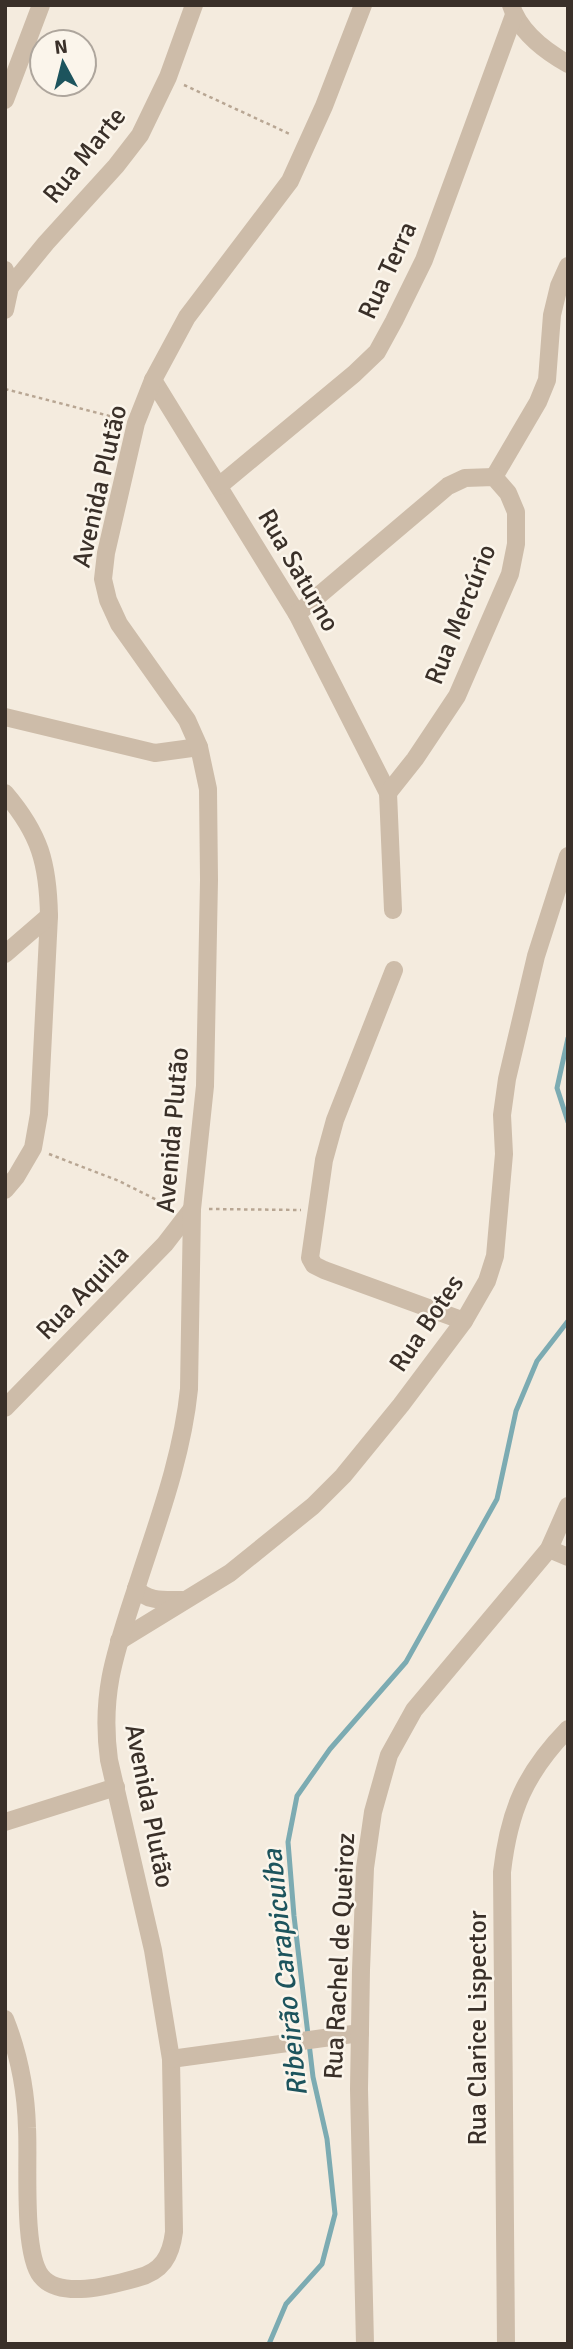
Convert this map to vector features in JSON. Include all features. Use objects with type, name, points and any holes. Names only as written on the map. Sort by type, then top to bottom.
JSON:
[{"type":"street","points":[[5,100],[41,5]]},
{"type":"street","name":"Rua Marte","points":[[8,278],[46,243],[116,166],[140,135],[168,77],[194,5]]},
{"type":"street","name":"Avenida Plutão","points":[[5,2019],[18,2051],[22,2078],[27,2126],[30,2239],[35,2266],[42,2278],[64,2288],[102,2288],[146,2276],[163,2264],[172,2251],[174,2171],[171,2059],[153,1950],[105,1730],[106,1698],[119,1641],[178,1452],[187,1414],[192,1209],[205,1086],[208,789],[199,747],[187,720],[119,624],[108,600],[103,579],[106,553],[135,423],[153,380],[187,317],[290,181],[324,106],[363,5]]},
{"type":"street","points":[[513,10],[528,33],[550,54],[568,64]]},
{"type":"street","name":"Rua Terra","points":[[219,486],[377,352],[424,260],[513,10]]},
{"type":"street","points":[[297,614],[448,486],[464,478],[494,477],[538,402],[547,380],[552,315],[559,286],[568,266]]},
{"type":"street","points":[[5,310],[8,278]]},
{"type":"street","name":"Rua Saturno","points":[[153,380],[297,614],[388,793]]},
{"type":"street","name":"Rua Mercúrio","points":[[388,793],[415,759],[457,696],[510,574],[516,544],[516,512],[509,493],[494,477]]},
{"type":"street","points":[[5,717],[155,753],[199,747]]},
{"type":"street","points":[[5,793],[25,816],[37,840],[46,877],[49,916],[39,1114],[33,1148],[5,1190]]},
{"type":"street","points":[[388,793],[393,910]]},
{"type":"street","name":"Rua Botes","points":[[119,1641],[230,1573],[313,1506],[343,1476],[401,1405],[464,1321],[487,1281],[495,1256],[504,1154],[502,1115],[507,1079],[536,956],[568,856]]},
{"type":"street","points":[[5,954],[49,916]]},
{"type":"street","points":[[394,970],[335,1120],[324,1160],[310,1258],[314,1265],[464,1321]]},
{"type":"street","name":"Rua Aquila","points":[[5,1408],[157,1252],[192,1209]]},
{"type":"street","points":[[157,1252],[190,1256]]},
{"type":"street","name":"Rua Rachel de Queiroz","points":[[365,2344],[360,2033],[365,1868],[373,1812],[389,1755],[414,1710],[549,1549],[568,1506]]},
{"type":"street","points":[[549,1549],[568,1557]]},
{"type":"street","points":[[136,1588],[141,1594],[152,1599],[182,1600]]},
{"type":"street","name":"Rua Clarice Lispector","points":[[506,2344],[502,1872],[506,1838],[517,1803],[543,1755],[568,1729]]},
{"type":"street","points":[[5,1822],[116,1787]]},
{"type":"street","points":[[171,2059],[360,2033]]},
{"type":"path","points":[[168,77],[308,142]]},
{"type":"path","points":[[5,389],[135,423]]},
{"type":"path","points":[[33,1148],[119,1181],[173,1208],[316,1210]]},
{"type":"waterway","name":"Ribeirão Carapicuíba","points":[[568,1038],[557,1088],[568,1122]]},
{"type":"waterway","name":"Ribeirão Carapicuíba","points":[[269,2344],[286,2304],[322,2264],[335,2214],[327,2139],[313,2077],[294,1916],[288,1842],[297,1796],[330,1749],[406,1662],[497,1499],[516,1411],[537,1361],[568,1321]]}]
